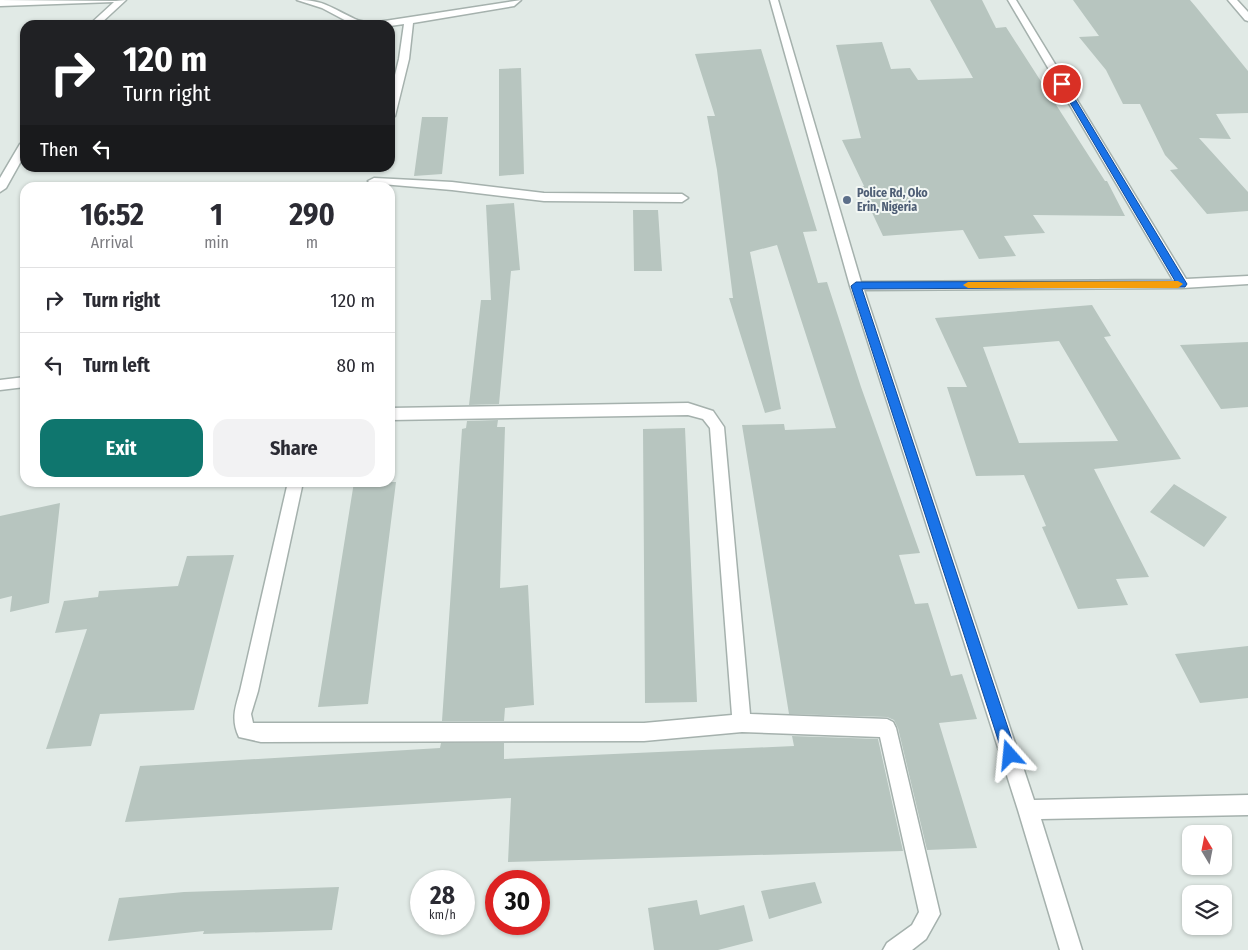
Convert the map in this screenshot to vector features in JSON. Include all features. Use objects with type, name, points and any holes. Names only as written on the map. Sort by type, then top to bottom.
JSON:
[{"type":"street","points":[[0,3],[112,0]]},
{"type":"street","points":[[100,20],[122,0]]},
{"type":"street","points":[[301,0],[324,6],[350,20]]},
{"type":"street","points":[[395,23],[514,3],[517,0]]},
{"type":"street","points":[[774,0],[856,286],[1028,810],[1070,950]]},
{"type":"street","points":[[1012,0],[1182,284]]},
{"type":"street","points":[[1232,0],[1248,18]]},
{"type":"street","points":[[395,96],[404,59],[410,21]]},
{"type":"street","points":[[0,188],[20,153]]},
{"type":"street","points":[[395,185],[452,186],[544,197],[682,198]]},
{"type":"street","points":[[856,286],[1182,284],[1248,280]]},
{"type":"street","points":[[0,386],[20,383]]},
{"type":"street","points":[[395,414],[688,409],[708,415],[717,427],[742,723]]},
{"type":"street","points":[[295,487],[242,714],[245,731],[261,733],[644,732],[742,723],[886,728],[930,914],[919,932],[894,950]]},
{"type":"street","points":[[1028,810],[1248,805]]},
{"type":"building","points":[[930,0],[982,0],[996,28],[1006,27],[1105,181],[1107,181],[1125,216],[1033,215],[1045,233],[1004,236],[1016,256],[979,259],[963,230],[883,236],[860,187],[864,186],[842,140],[861,138],[836,45],[882,42],[891,69],[910,68],[918,80],[973,78]]},
{"type":"building","points":[[1073,0],[1190,0],[1196,7],[1248,71],[1248,113],[1216,114],[1231,139],[1199,138],[1248,192],[1248,211],[1207,214],[1170,170],[1178,169],[1165,155],[1140,104],[1123,104],[1106,70],[1079,37],[1099,36]]},
{"type":"building","points":[[761,49],[817,231],[803,232],[818,283],[827,282],[861,387],[920,553],[899,555],[915,604],[928,603],[951,676],[962,674],[977,719],[939,723],[977,848],[927,850],[898,728],[894,720],[887,717],[789,714],[742,425],[784,424],[785,430],[836,428],[777,245],[750,252],[781,409],[765,413],[729,298],[733,298],[717,170],[707,116],[715,116],[695,54]]},
{"type":"building","points":[[521,68],[524,174],[499,176],[499,69]]},
{"type":"building","points":[[422,117],[448,117],[442,174],[414,176]]},
{"type":"building","points":[[514,203],[520,270],[511,271],[499,404],[469,405],[481,300],[491,300],[486,205]]},
{"type":"building","points":[[633,210],[658,210],[662,271],[634,271]]},
{"type":"building","points":[[1092,305],[1111,336],[1104,337],[1181,459],[1094,469],[1149,577],[1116,579],[1128,605],[1078,609],[1042,527],[1046,526],[1024,475],[976,476],[947,387],[967,387],[935,318]],"holes":[[[1059,341],[1118,441],[1019,443],[983,347]]]},
{"type":"building","points":[[1248,342],[1248,407],[1221,409],[1180,345]]},
{"type":"building","points":[[498,420],[497,427],[505,427],[500,588],[528,585],[534,705],[505,708],[504,721],[442,721],[462,429],[466,428],[467,421]]},
{"type":"building","points":[[685,428],[697,702],[645,703],[643,429]]},
{"type":"building","points":[[396,482],[368,704],[318,707],[353,487],[395,487]]},
{"type":"building","points":[[1174,484],[1227,517],[1204,547],[1150,512]]},
{"type":"building","points":[[60,503],[49,603],[10,612],[12,596],[0,599],[0,516]]},
{"type":"building","points":[[234,555],[194,710],[100,714],[91,746],[46,749],[87,629],[55,633],[64,601],[98,597],[99,591],[178,586],[187,556]]},
{"type":"building","points":[[1248,646],[1248,698],[1200,703],[1175,654]]},
{"type":"building","points":[[792,736],[878,739],[903,851],[508,862],[511,798],[125,822],[140,766],[440,748],[441,743],[504,743],[504,759],[794,746]]},
{"type":"building","points":[[815,882],[822,903],[769,919],[761,891]]},
{"type":"building","points":[[339,887],[332,930],[203,934],[204,931],[108,941],[119,898],[184,892]]},
{"type":"building","points":[[697,900],[700,915],[744,905],[753,941],[718,950],[654,950],[648,908]]},
{"type":"slow traffic","points":[[968,285],[1178,284]]},
{"type":"place","name":"Police Rd, Oko Erin, Nigeria","points":[[847,200]]},
{"type":"route","points":[[1010,755],[856,286],[1182,284],[1062,84]]}]
